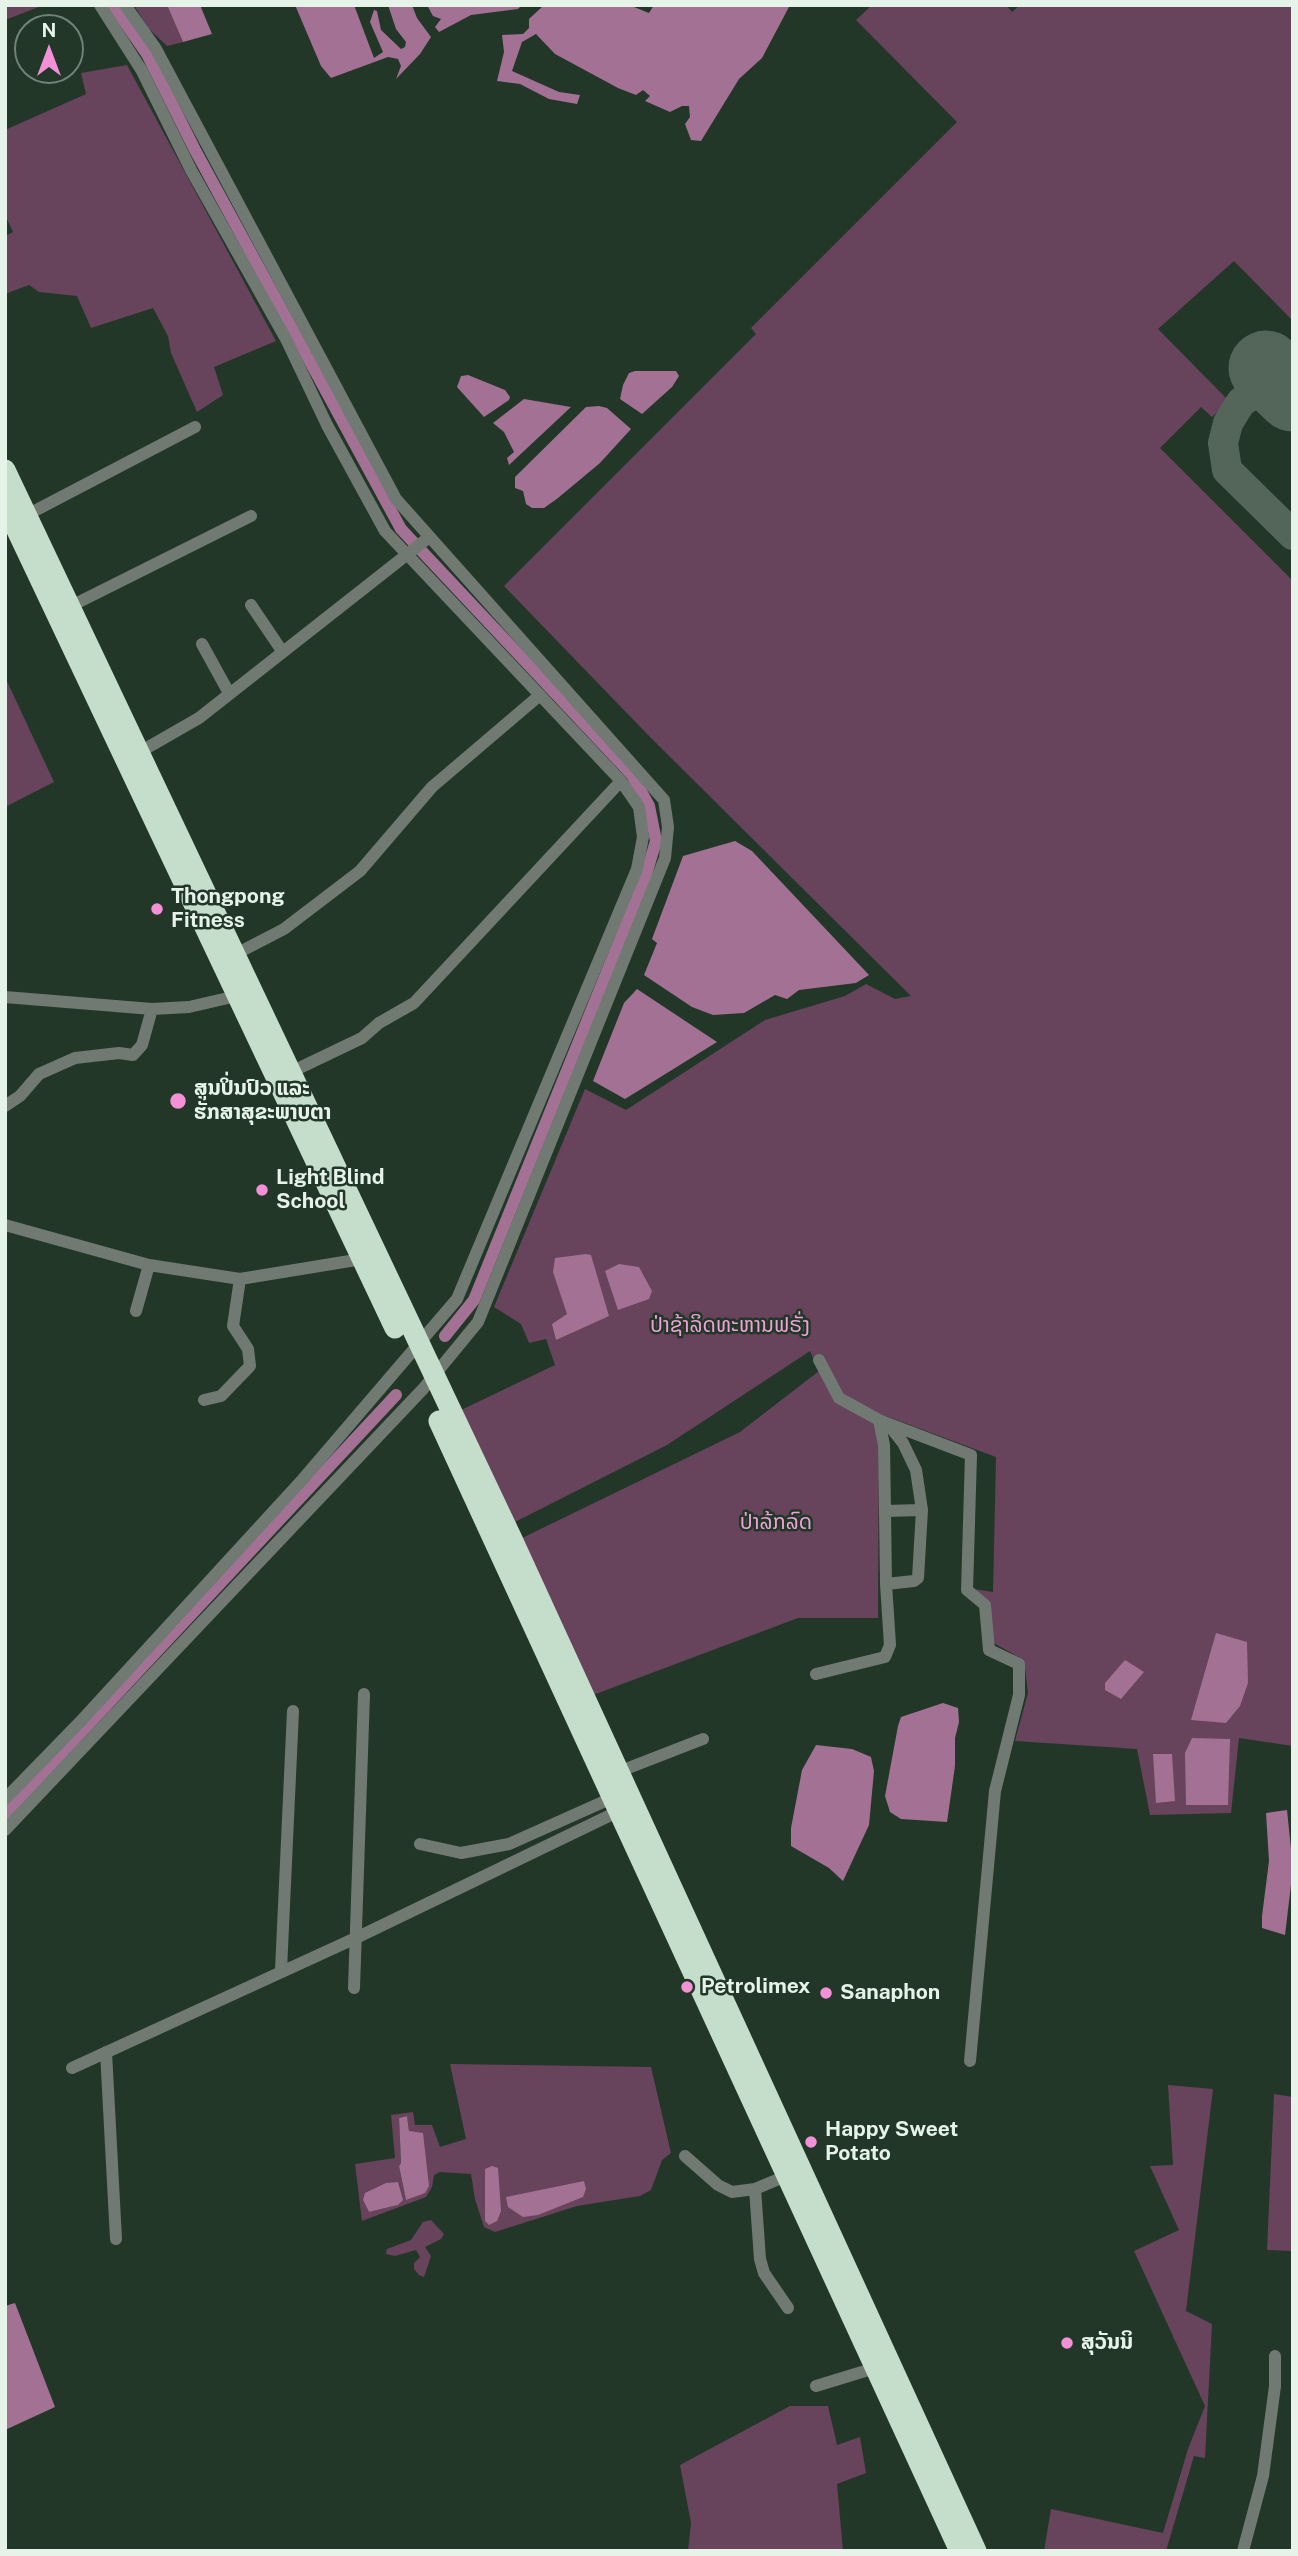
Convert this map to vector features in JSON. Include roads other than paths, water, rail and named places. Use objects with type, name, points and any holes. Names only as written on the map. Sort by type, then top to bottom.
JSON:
[{"type":"highway","points":[[5,470],[14,507],[226,959],[291,1072],[615,1804],[960,2551]]},
{"type":"highway","points":[[14,507],[71,606],[138,753],[226,959]]},
{"type":"highway","points":[[245,993],[362,1259],[414,1352]]},
{"type":"highway","points":[[428,1383],[512,1539],[976,2551]]},
{"type":"street","points":[[5,1799],[80,1722],[414,1352],[457,1299],[637,869],[643,837],[639,807],[621,781],[410,551],[385,531],[327,425],[286,339],[191,170],[142,71],[100,5]]},
{"type":"street","points":[[5,1830],[428,1383],[478,1322],[665,858],[668,827],[664,800],[426,539],[396,499],[156,49],[125,5]]},
{"type":"street","points":[[191,170],[212,157]]},
{"type":"street","points":[[14,507],[195,427]]},
{"type":"street","points":[[71,606],[251,516]]},
{"type":"street","points":[[138,753],[199,718],[426,539]]},
{"type":"street","points":[[251,606],[282,651]]},
{"type":"street","points":[[202,644],[229,693]]},
{"type":"street","points":[[226,959],[284,929],[360,871],[432,787],[540,695]]},
{"type":"street","points":[[291,1072],[362,1038],[379,1023],[414,1003],[621,781]]},
{"type":"street","points":[[5,997],[152,1009],[189,1007],[245,993]]},
{"type":"street","points":[[5,1106],[20,1096],[39,1074],[75,1058],[119,1053],[133,1055],[142,1045],[152,1009]]},
{"type":"street","points":[[5,1225],[149,1265],[240,1279],[362,1259]]},
{"type":"street","points":[[136,1311],[149,1265]]},
{"type":"street","points":[[204,1400],[221,1396],[250,1366],[248,1349],[233,1326],[240,1279]]},
{"type":"street","points":[[819,1360],[839,1398],[884,1422],[971,1455],[967,1590],[985,1605],[989,1650],[1015,1660],[1020,1670],[1019,1695],[995,1791],[970,2061]]},
{"type":"street","points":[[884,1422],[903,1443],[916,1470],[922,1510],[918,1578],[914,1581],[886,1584]]},
{"type":"street","points":[[816,1674],[885,1657],[890,1645],[886,1584],[884,1422]]},
{"type":"street","points":[[885,1511],[922,1510]]},
{"type":"street","points":[[354,1988],[358,1937],[364,1694]]},
{"type":"street","points":[[281,1970],[293,1711]]},
{"type":"street","points":[[618,1772],[703,1739]]},
{"type":"street","points":[[420,1844],[461,1853],[509,1844],[615,1804]]},
{"type":"street","points":[[72,2068],[358,1937],[615,1804]]},
{"type":"street","points":[[106,2052],[116,2239]]},
{"type":"street","points":[[685,2156],[718,2185],[733,2192],[755,2189],[786,2176]]},
{"type":"street","points":[[755,2189],[760,2259],[764,2273],[788,2308]]},
{"type":"street","points":[[1243,2551],[1263,2476],[1275,2386],[1275,2356]]},
{"type":"street","points":[[816,2386],[875,2368]]},
{"type":"waterway","points":[[113,5],[147,54],[195,150],[401,529],[632,775],[649,806],[656,841],[645,878],[474,1300],[445,1336]]},
{"type":"waterway","points":[[5,1814],[396,1395]]},
{"type":"place","name":"Thongpong Fitness","points":[[157,909]]},
{"type":"place","name":"ສູນປິ່ນປົວ ແລະ ຮັກສາສຸຂະພາບຕາ","points":[[178,1101]]},
{"type":"place","name":"Light Blind School","points":[[262,1190]]},
{"type":"place","name":"Petrolimex","points":[[687,1987]]},
{"type":"place","name":"Sanaphon","points":[[826,1993]]},
{"type":"place","name":"Happy Sweet Potato","points":[[811,2142]]},
{"type":"place","name":"ສຸວັນນິ","points":[[1067,2343]]},
{"type":"park label","name":"ປ່າຊ້າລິດທະຫານຟຣັ່ງ","points":[[730,1326]]},
{"type":"park label","name":"ປ່າລ້ກລົດ","points":[[776,1523]]}]
